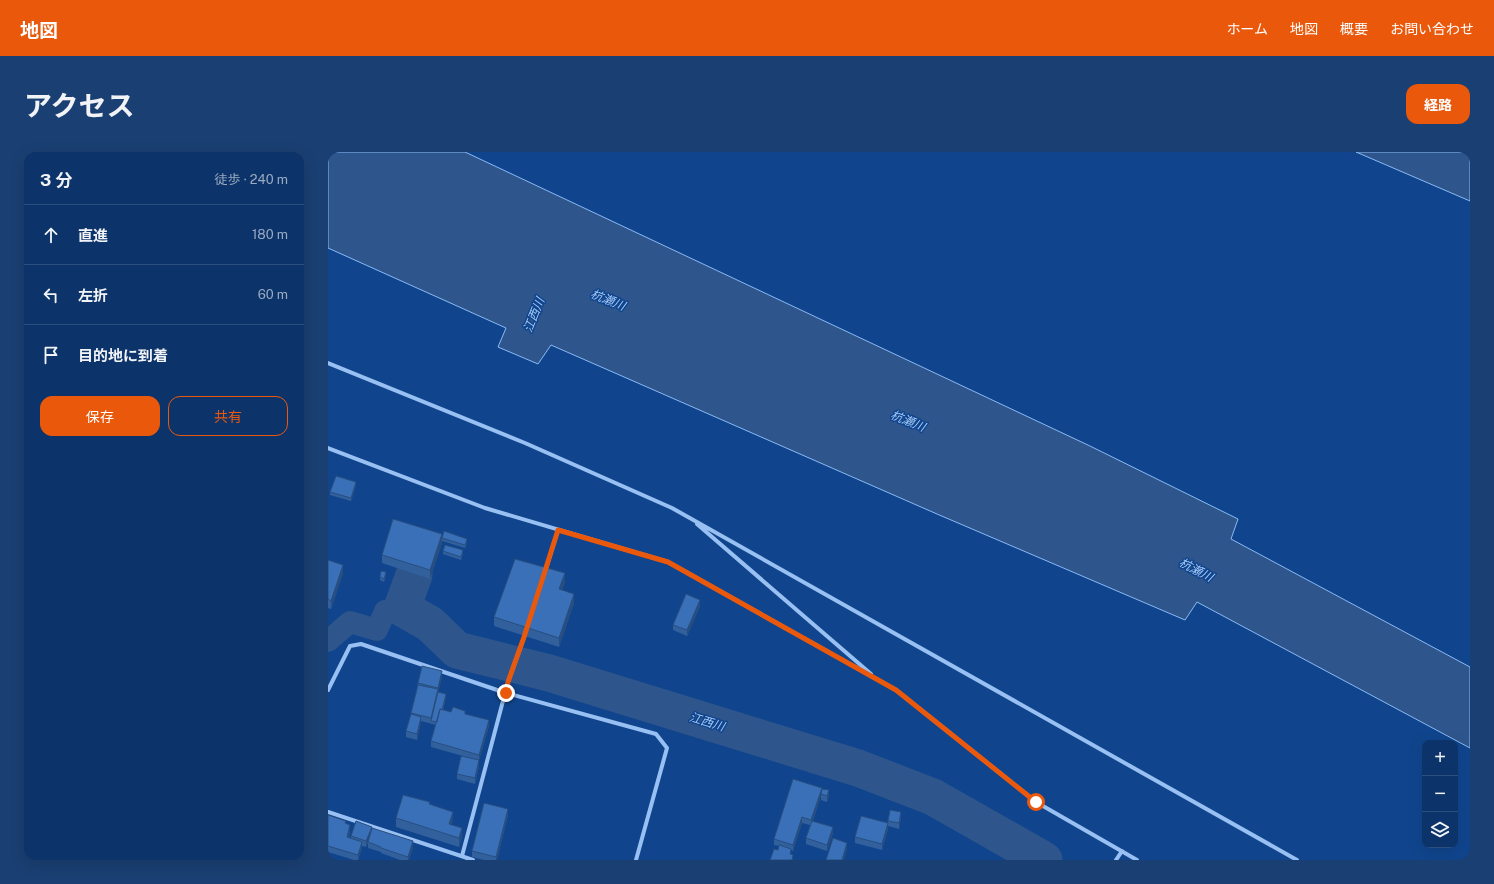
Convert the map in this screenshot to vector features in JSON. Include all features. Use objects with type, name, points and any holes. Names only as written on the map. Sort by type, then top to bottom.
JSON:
[{"type":"street","points":[[328,363],[525,443],[672,508],[1297,860]]},
{"type":"street","points":[[328,448],[485,508],[668,562],[896,690],[1036,802],[1137,860]]},
{"type":"street","points":[[689,518],[878,680]]},
{"type":"street","points":[[542,580],[558,530]]},
{"type":"street","points":[[462,856],[508,682],[526,630]]},
{"type":"street","points":[[328,690],[350,646],[361,644],[506,693],[656,734],[667,748],[636,860]]},
{"type":"street","points":[[328,812],[473,860]]},
{"type":"street","points":[[1116,860],[1122,851]]},
{"type":"water","name":"杭瀬川","points":[[328,152],[465,152],[1090,446],[1238,519],[1231,539],[1470,667],[1470,748],[1458,742],[1458,740],[1455,740],[1197,602],[1185,620],[937,514],[551,345],[538,364],[498,347],[506,328],[328,248]]},
{"type":"water","points":[[1356,152],[1470,152],[1470,201]]},
{"type":"building","points":[[336,476],[356,482],[351,498],[330,492]]},
{"type":"building","points":[[393,519],[442,534],[430,570],[382,555]]},
{"type":"building","points":[[444,531],[467,539],[465,545],[442,538]]},
{"type":"building","points":[[445,545],[463,550],[461,557],[443,551]]},
{"type":"building","points":[[515,559],[565,573],[559,589],[574,594],[559,638],[494,617]]},
{"type":"building","points":[[328,560],[343,565],[331,601],[328,599]]},
{"type":"building","points":[[381,571],[386,572],[384,579],[380,577]]},
{"type":"building","points":[[686,594],[700,600],[687,630],[673,625]]},
{"type":"building","points":[[422,666],[442,671],[438,688],[418,683]]},
{"type":"building","points":[[418,685],[438,689],[431,718],[411,713]]},
{"type":"building","points":[[438,692],[446,694],[437,722],[431,721]]},
{"type":"building","points":[[453,707],[465,711],[465,714],[489,720],[479,755],[431,741],[440,709],[451,712]]},
{"type":"building","points":[[411,714],[421,717],[417,734],[406,731]]},
{"type":"building","points":[[461,756],[479,760],[475,778],[457,774]]},
{"type":"building","points":[[793,779],[822,788],[811,820],[802,817],[793,845],[774,839]]},
{"type":"building","points":[[822,789],[829,790],[827,796],[821,794]]},
{"type":"building","points":[[403,795],[430,802],[429,804],[453,812],[449,824],[462,828],[459,838],[396,818]]},
{"type":"building","points":[[484,803],[508,809],[496,857],[472,851]]},
{"type":"building","points":[[890,810],[901,812],[899,823],[888,821]]},
{"type":"building","points":[[328,815],[346,821],[345,823],[350,825],[347,837],[362,842],[358,855],[328,846]]},
{"type":"building","points":[[861,816],[888,823],[882,844],[855,837]]},
{"type":"building","points":[[356,821],[372,827],[366,841],[351,836]]},
{"type":"building","points":[[812,821],[833,827],[827,845],[806,838]]},
{"type":"building","points":[[372,828],[413,841],[408,857],[368,842]]},
{"type":"building","points":[[833,838],[847,843],[842,860],[826,860]]},
{"type":"building","points":[[779,845],[791,849],[790,854],[793,855],[792,860],[770,860],[774,849],[778,850]]},
{"type":"waterway","name":"江西川","points":[[414,575],[402,608],[430,624],[457,650],[549,673],[858,768],[933,797],[1044,860]]},
{"type":"waterway","points":[[328,641],[350,622],[377,630],[385,611],[402,608]]},
{"type":"route","points":[[506,693],[508,682],[558,530],[668,562],[896,690],[1036,802]]}]
